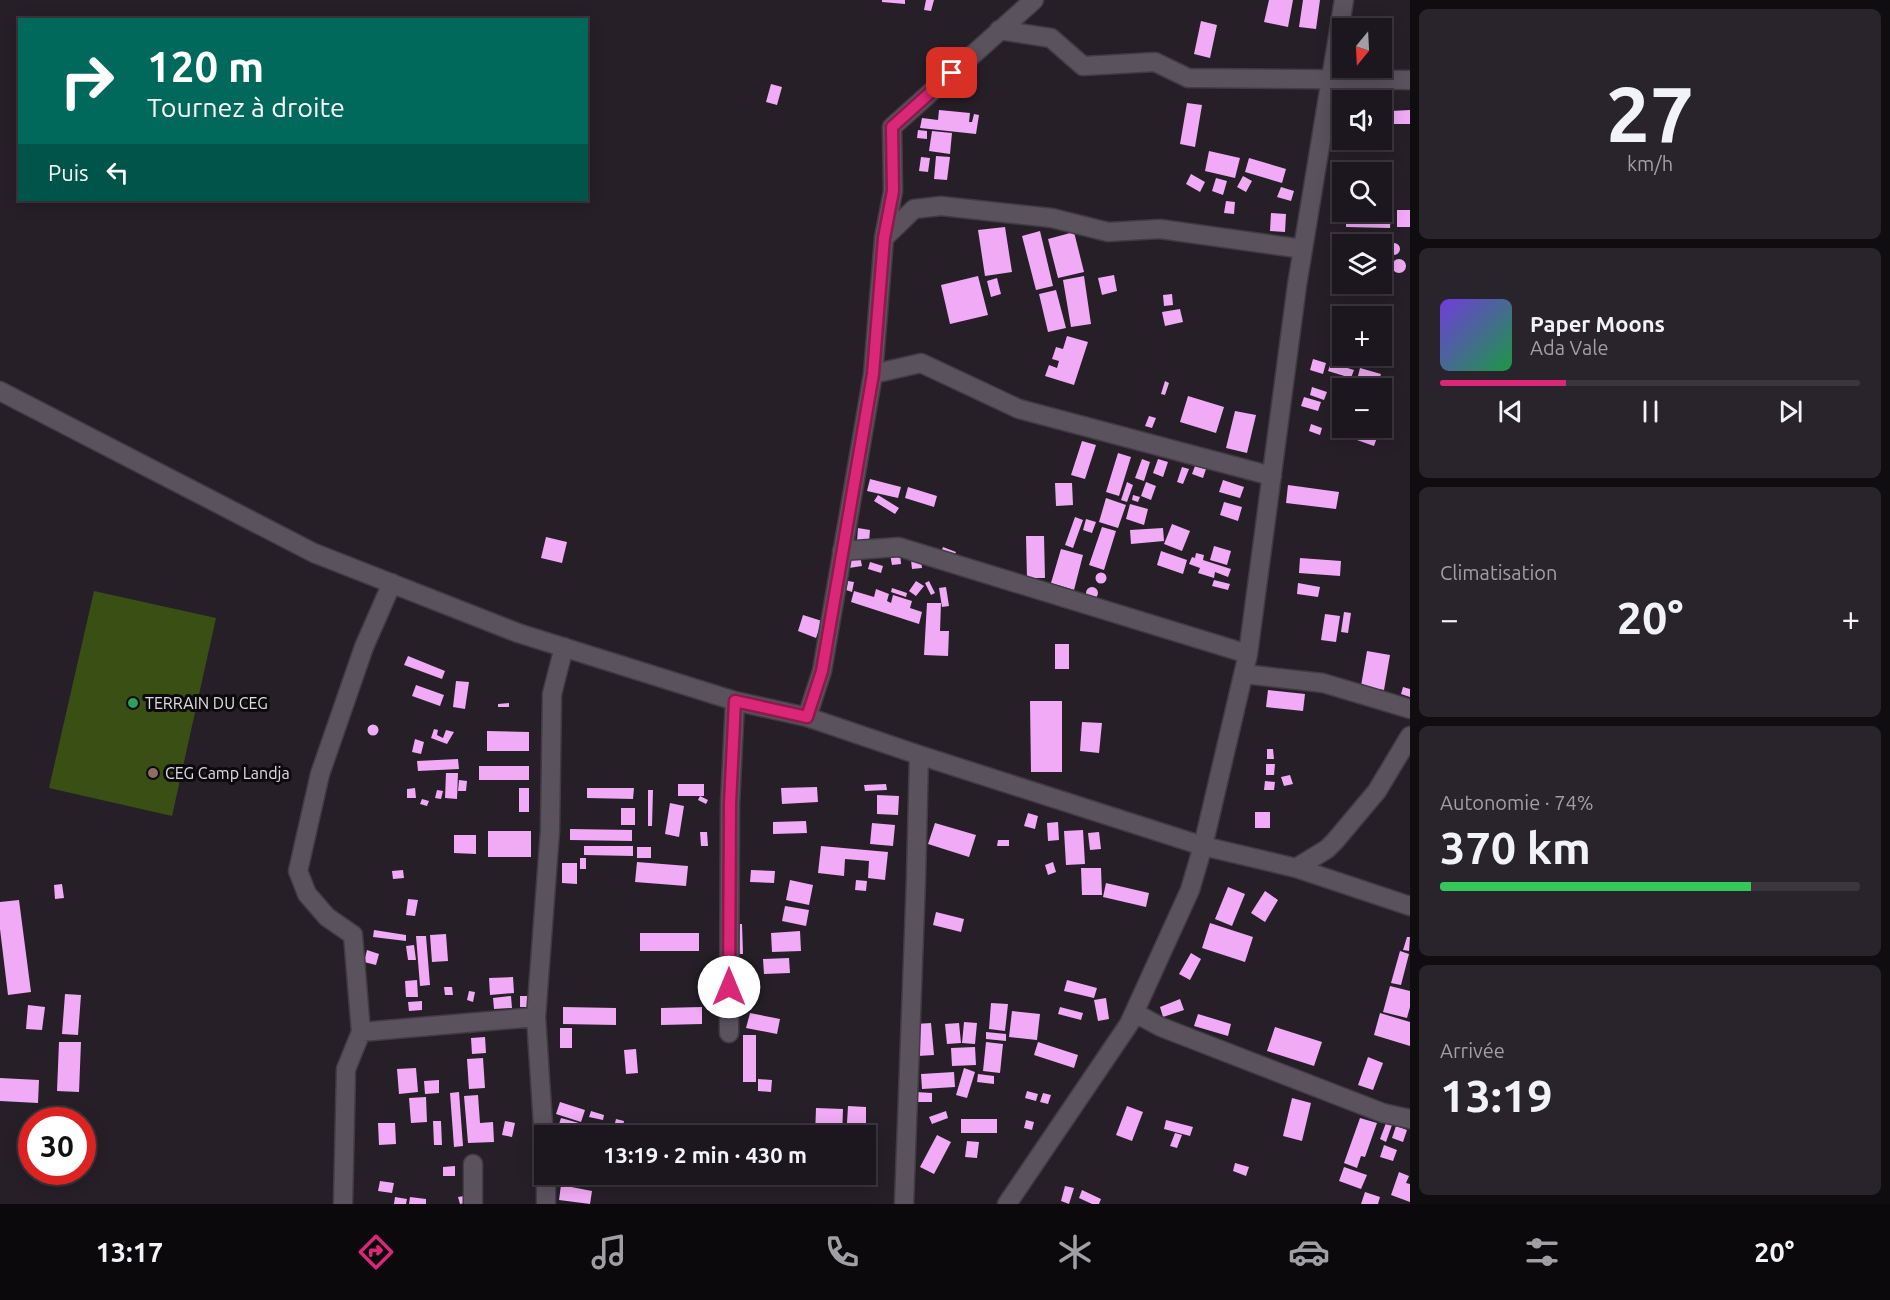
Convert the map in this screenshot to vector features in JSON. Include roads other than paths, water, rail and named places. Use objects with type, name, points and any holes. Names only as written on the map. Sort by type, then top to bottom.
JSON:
[{"type":"street","points":[[807,717],[822,671],[873,374],[884,238],[893,191],[892,127],[1034,0]]},
{"type":"street","points":[[1007,1204],[1135,1013],[1190,890],[1203,846],[1248,654],[1303,249],[1344,0]]},
{"type":"street","points":[[999,30],[1051,38],[1083,66],[1155,62],[1188,78],[1410,80]]},
{"type":"street","points":[[884,238],[914,209],[941,206],[1052,218],[1108,232],[1160,230],[1303,249]]},
{"type":"street","points":[[873,374],[921,363],[1019,409],[1272,476]]},
{"type":"street","points":[[0,391],[314,553],[518,633],[735,701],[807,717],[1203,846],[1296,868],[1410,906]]},
{"type":"street","points":[[842,551],[899,547],[1248,654]]},
{"type":"street","points":[[343,1204],[346,1069],[361,1032],[353,934],[327,917],[308,894],[298,871],[320,774],[364,647],[392,583]]},
{"type":"street","points":[[543,1125],[536,1017],[549,831],[552,694],[564,647]]},
{"type":"street","points":[[1244,674],[1323,683],[1410,709]]},
{"type":"street","points":[[729,1033],[730,804],[735,701]]},
{"type":"street","points":[[1296,868],[1327,849],[1335,841],[1377,791],[1410,736]]},
{"type":"street","points":[[904,1204],[916,902],[919,755]]},
{"type":"street","points":[[1135,1013],[1161,1027],[1383,1113],[1410,1119]]},
{"type":"street","points":[[361,1032],[536,1017]]},
{"type":"street","points":[[473,1164],[473,1204]]},
{"type":"street","points":[[546,1185],[546,1204]]},
{"type":"place","name":"TERRAIN DU CEG","points":[[133,703]]},
{"type":"place","name":"CEG Camp Landja","points":[[153,773]]}]
